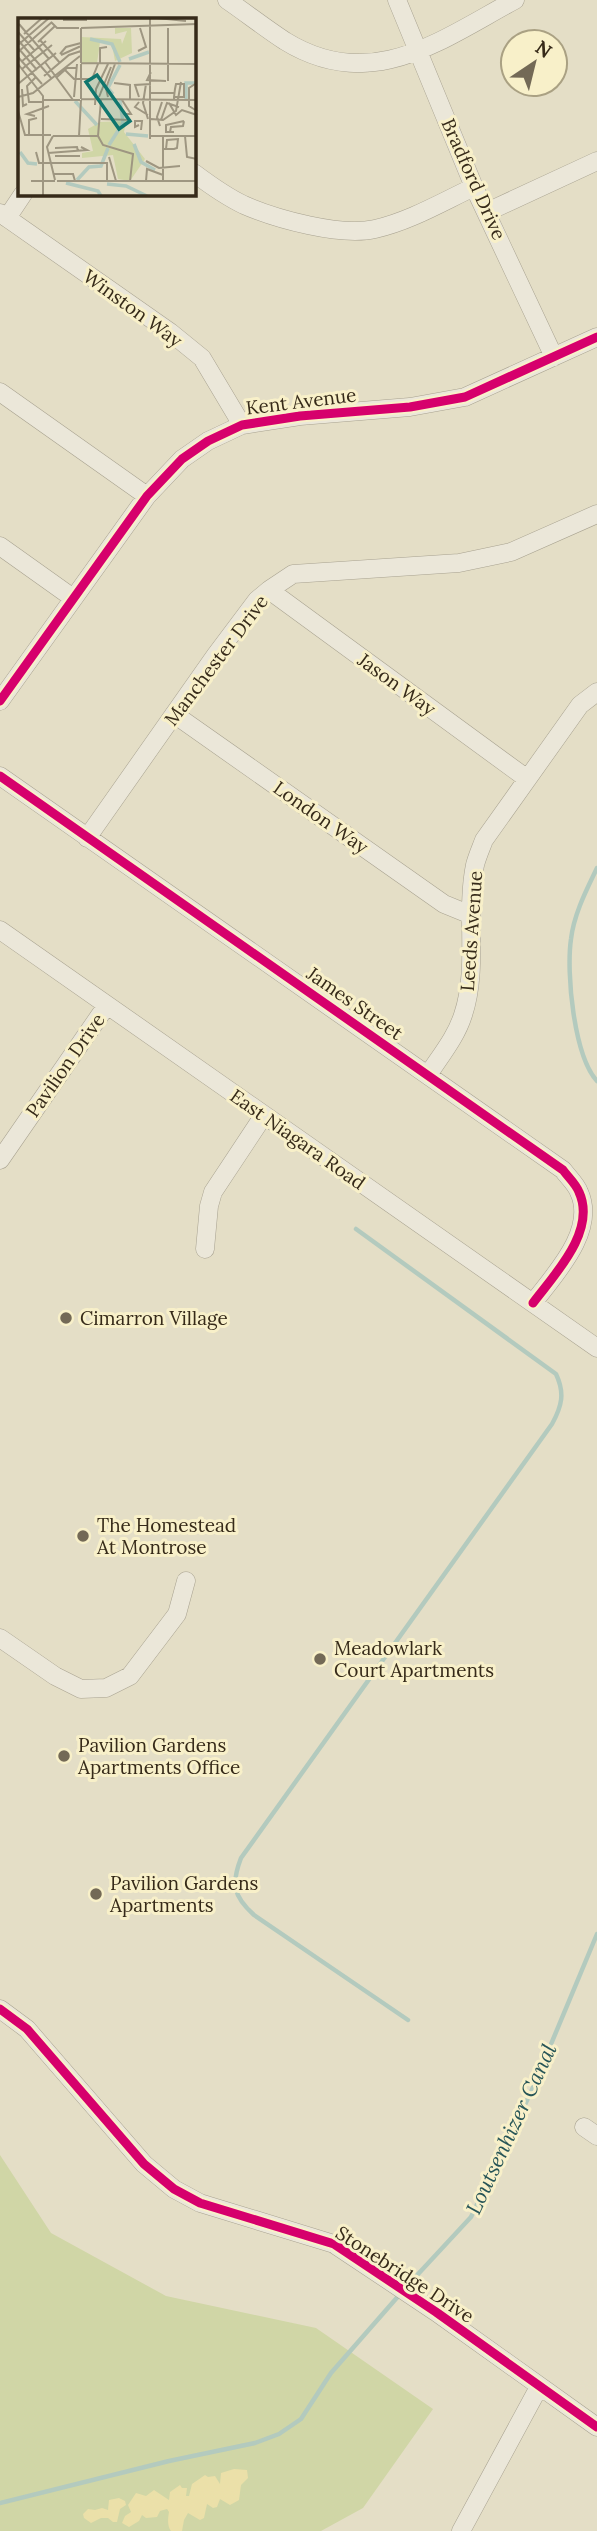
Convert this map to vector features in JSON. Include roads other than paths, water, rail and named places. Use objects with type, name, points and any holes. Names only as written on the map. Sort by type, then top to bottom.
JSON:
[{"type":"street","points":[[227,0],[287,42],[330,60],[362,64],[386,62],[419,51],[516,0]]},
{"type":"street","name":"Bradford Drive","points":[[397,0],[474,187],[554,357]]},
{"type":"street","points":[[487,212],[597,161]]},
{"type":"street","points":[[196,174],[244,205],[281,218],[330,229],[373,230],[474,187]]},
{"type":"street","points":[[3,215],[21,196]]},
{"type":"street","name":"Winston Way","points":[[3,215],[170,332],[202,358],[242,425]]},
{"type":"street","name":"Kent Avenue","points":[[0,701],[147,496],[182,458],[208,441],[242,425],[300,416],[410,407],[464,397],[597,337]]},
{"type":"street","points":[[0,392],[147,496]]},
{"type":"street","name":"Manchester Drive","points":[[87,838],[257,600],[293,574],[459,563],[511,552],[597,514]]},
{"type":"street","points":[[0,546],[74,598]]},
{"type":"street","name":"Jason Way","points":[[268,590],[526,778]]},
{"type":"street","name":"Leeds Avenue","points":[[428,1075],[456,1033],[464,1012],[469,985],[475,864],[484,840],[580,705],[597,692]]},
{"type":"street","name":"London Way","points":[[174,714],[444,904],[471,915]]},
{"type":"street","name":"James Street","points":[[0,776],[563,1170],[580,1193],[584,1217],[575,1244],[533,1303]]},
{"type":"street","name":"East Niagara Road","points":[[0,930],[597,1348]]},
{"type":"street","name":"Pavilion Drive","points":[[0,1160],[107,1005]]},
{"type":"street","points":[[205,1249],[209,1206],[214,1192],[264,1115]]},
{"type":"street","points":[[0,1637],[55,1676],[81,1689],[106,1688],[130,1676],[177,1614],[186,1581]]},
{"type":"street","name":"Stonebridge Drive","points":[[0,2009],[27,2029],[144,2164],[174,2189],[200,2203],[334,2244],[436,2312],[597,2427]]},
{"type":"street","points":[[461,2531],[539,2388]]},
{"type":"waterway","name":"Loutsenhizer Canal","points":[[597,868],[575,921],[570,954],[571,992],[577,1034],[589,1069],[597,1081]]},
{"type":"waterway","points":[[356,1229],[556,1374],[561,1393],[560,1405],[552,1424],[241,1858],[236,1875],[238,1895],[254,1915],[408,2020]]},
{"type":"waterway","name":"Loutsenhizer Canal","points":[[407,2286],[471,2217],[531,2092],[597,1934]]},
{"type":"waterway","name":"Loutsenhizer Canal","points":[[0,2503],[169,2461],[255,2443],[279,2434],[301,2419],[331,2373],[401,2293]]},
{"type":"place","name":"Cimarron Village","points":[[66,1318]]},
{"type":"place","name":"The Homestead At Montrose","points":[[83,1536]]},
{"type":"place","name":"Meadowlark Court Apartments","points":[[320,1659]]},
{"type":"place","name":"Pavilion Gardens Apartments Office","points":[[64,1756]]},
{"type":"place","name":"Pavilion Gardens Apartments","points":[[96,1894]]}]
